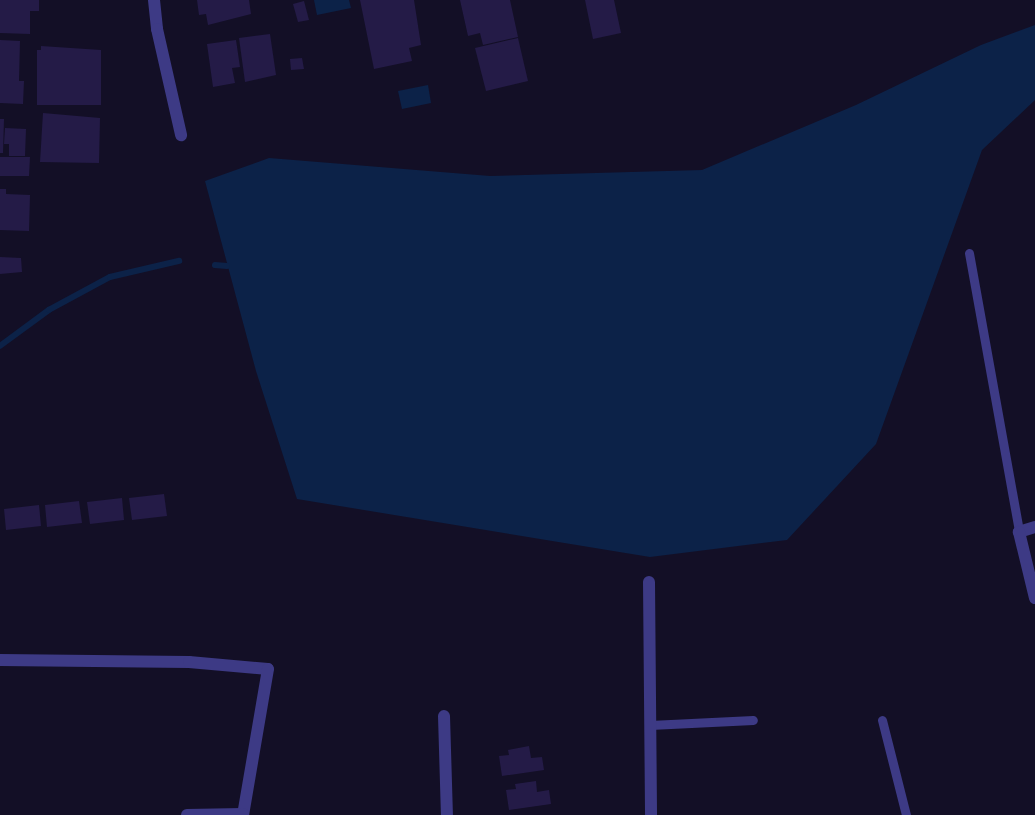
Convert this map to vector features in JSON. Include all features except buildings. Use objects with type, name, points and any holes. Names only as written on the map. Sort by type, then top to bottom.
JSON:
[{"type":"street","points":[[154,0],[157,29],[181,135]]},
{"type":"street","points":[[1035,527],[1019,532],[1035,598]]},
{"type":"street","points":[[649,582],[650,815]]},
{"type":"street","points":[[0,660],[189,662],[268,669],[243,815],[187,815]]},
{"type":"street","points":[[444,716],[447,815]]},
{"type":"lane","points":[[969,253],[1019,532]]},
{"type":"lane","points":[[650,725],[753,720]]},
{"type":"lane","points":[[882,720],[906,815]]},
{"type":"water","points":[[314,0],[349,0],[351,8],[317,15]]},
{"type":"water","points":[[1035,25],[1035,100],[982,150],[876,444],[787,540],[650,557],[297,499],[256,371],[205,181],[269,158],[490,176],[702,170],[856,105],[981,45]]},
{"type":"water","points":[[428,85],[431,103],[402,109],[398,91]]},
{"type":"waterway","points":[[0,346],[49,310],[110,277],[179,261]]},
{"type":"waterway","points":[[215,265],[227,266]]}]
